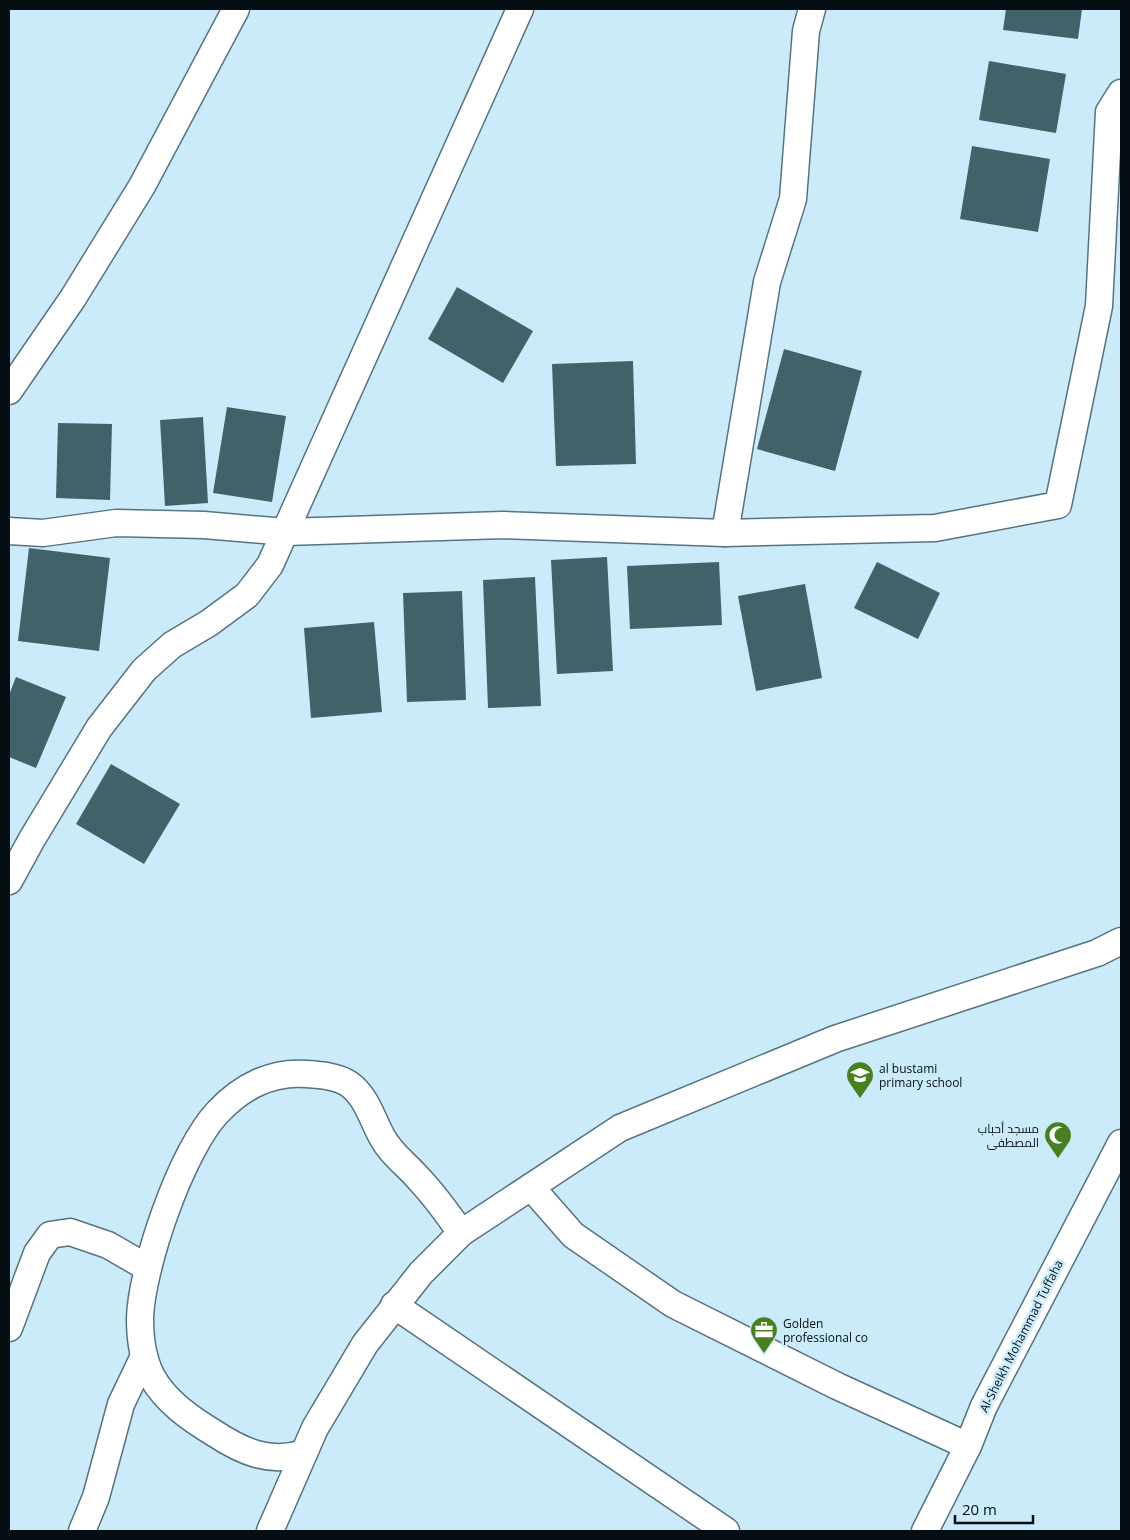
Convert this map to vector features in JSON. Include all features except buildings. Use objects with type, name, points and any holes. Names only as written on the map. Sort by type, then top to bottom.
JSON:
[{"type":"street","points":[[9,391],[74,298],[142,186],[236,9]]},
{"type":"street","points":[[9,881],[99,728],[144,670],[172,645],[209,623],[247,595],[270,565],[520,9]]},
{"type":"street","points":[[725,533],[767,282],[793,199],[806,31],[812,9]]},
{"type":"street","points":[[9,531],[43,533],[116,523],[204,526],[286,532],[503,525],[725,533],[935,528],[1058,505],[1099,306],[1109,112],[1121,93]]},
{"type":"street","points":[[270,1531],[315,1428],[365,1344],[421,1273],[461,1232],[620,1128],[836,1039],[1097,953],[1121,941]]},
{"type":"street","points":[[304,1453],[290,1458],[274,1459],[256,1454],[228,1442],[180,1409],[164,1394],[152,1377],[144,1356],[140,1320],[148,1268],[177,1184],[200,1137],[216,1113],[236,1095],[257,1082],[276,1075],[295,1073],[336,1078],[348,1083],[360,1093],[386,1144],[419,1178],[447,1211],[461,1232]]},
{"type":"street","name":"Al-Sheikh Mohammad Tuffaha","points":[[925,1531],[968,1446],[984,1406],[1121,1143]]},
{"type":"street","points":[[531,1187],[573,1235],[673,1304],[837,1386],[968,1446]]},
{"type":"street","points":[[9,1328],[37,1253],[50,1235],[70,1232],[108,1245],[148,1268]]},
{"type":"street","points":[[394,1305],[726,1531]]},
{"type":"street","points":[[82,1531],[96,1497],[122,1404],[144,1356]]},
{"type":"place","name":"al bustami primary school","points":[[860,1099]]},
{"type":"place","name":"مسجد أحباب المصطفى","points":[[1058,1159]]},
{"type":"place","name":"Golden professional co","points":[[764,1354]]}]
